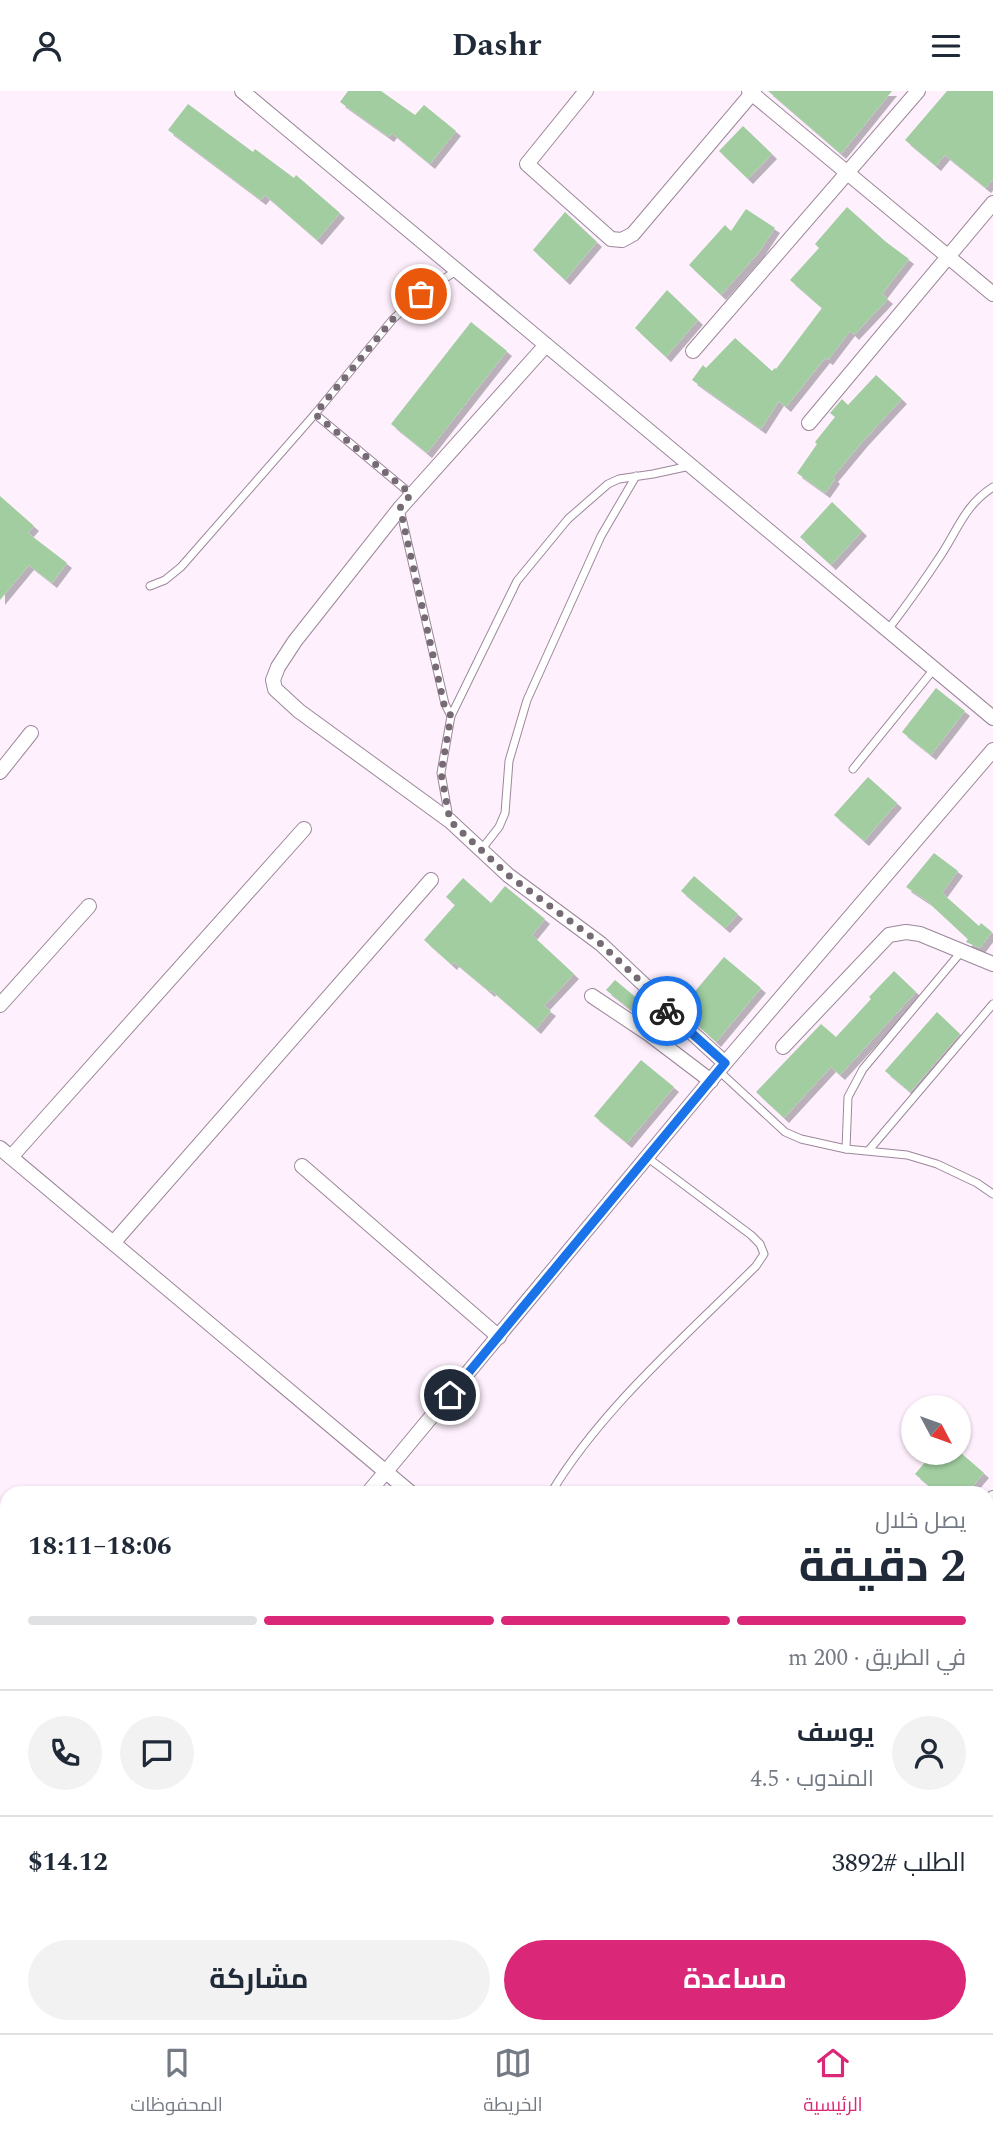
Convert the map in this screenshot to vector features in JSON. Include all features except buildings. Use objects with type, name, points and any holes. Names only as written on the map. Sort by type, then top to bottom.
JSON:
[{"type":"street","points":[[242,91],[993,718]]},
{"type":"street","points":[[586,91],[527,164],[611,239],[622,240],[632,234],[752,92],[993,294]]},
{"type":"street","points":[[693,351],[918,91]]},
{"type":"street","points":[[810,423],[993,203]]},
{"type":"street","points":[[546,345],[411,494],[295,641],[278,667],[273,680],[275,689],[299,711],[450,821],[508,875],[601,944],[656,996],[718,1071]]},
{"type":"street","points":[[0,772],[31,733]]},
{"type":"street","points":[[374,1486],[718,1071],[993,750]]},
{"type":"street","points":[[304,829],[6,1152],[402,1486]]},
{"type":"street","points":[[114,1242],[431,880]]},
{"type":"street","points":[[0,1005],[89,906]]},
{"type":"street","points":[[783,1047],[889,935],[906,932],[920,934],[993,964]]},
{"type":"street","points":[[592,996],[649,1034],[718,1071]]},
{"type":"street","points":[[302,1166],[499,1337]]},
{"type":"lane","points":[[150,586],[173,575],[315,414],[393,319],[421,294],[457,270]]},
{"type":"lane","points":[[315,414],[411,494]]},
{"type":"lane","points":[[450,821],[441,773],[451,716],[517,581],[568,519],[608,484],[619,479],[690,466]]},
{"type":"lane","points":[[481,850],[499,827],[505,813],[509,761],[527,700],[601,536],[636,477]]},
{"type":"lane","points":[[887,631],[934,566],[968,507],[993,487]]},
{"type":"lane","points":[[400,508],[444,704],[451,716]]},
{"type":"lane","points":[[853,769],[935,669]]},
{"type":"lane","points":[[846,1149],[848,1097],[863,1069],[961,952]]},
{"type":"lane","points":[[869,1150],[993,1003]]},
{"type":"lane","points":[[718,1071],[785,1132],[801,1139],[846,1149],[906,1154],[937,1164],[977,1183],[993,1194]]},
{"type":"lane","points":[[556,1486],[591,1438],[633,1388],[756,1266],[764,1254],[760,1244],[751,1235],[648,1158]]},
{"type":"way so far","points":[[421,294],[393,319],[315,414],[411,494],[400,508],[444,704],[451,716],[441,773],[450,821],[508,875],[601,944],[656,996],[667,1011]]},
{"type":"route","points":[[450,1395],[725,1063],[667,1011]]}]
